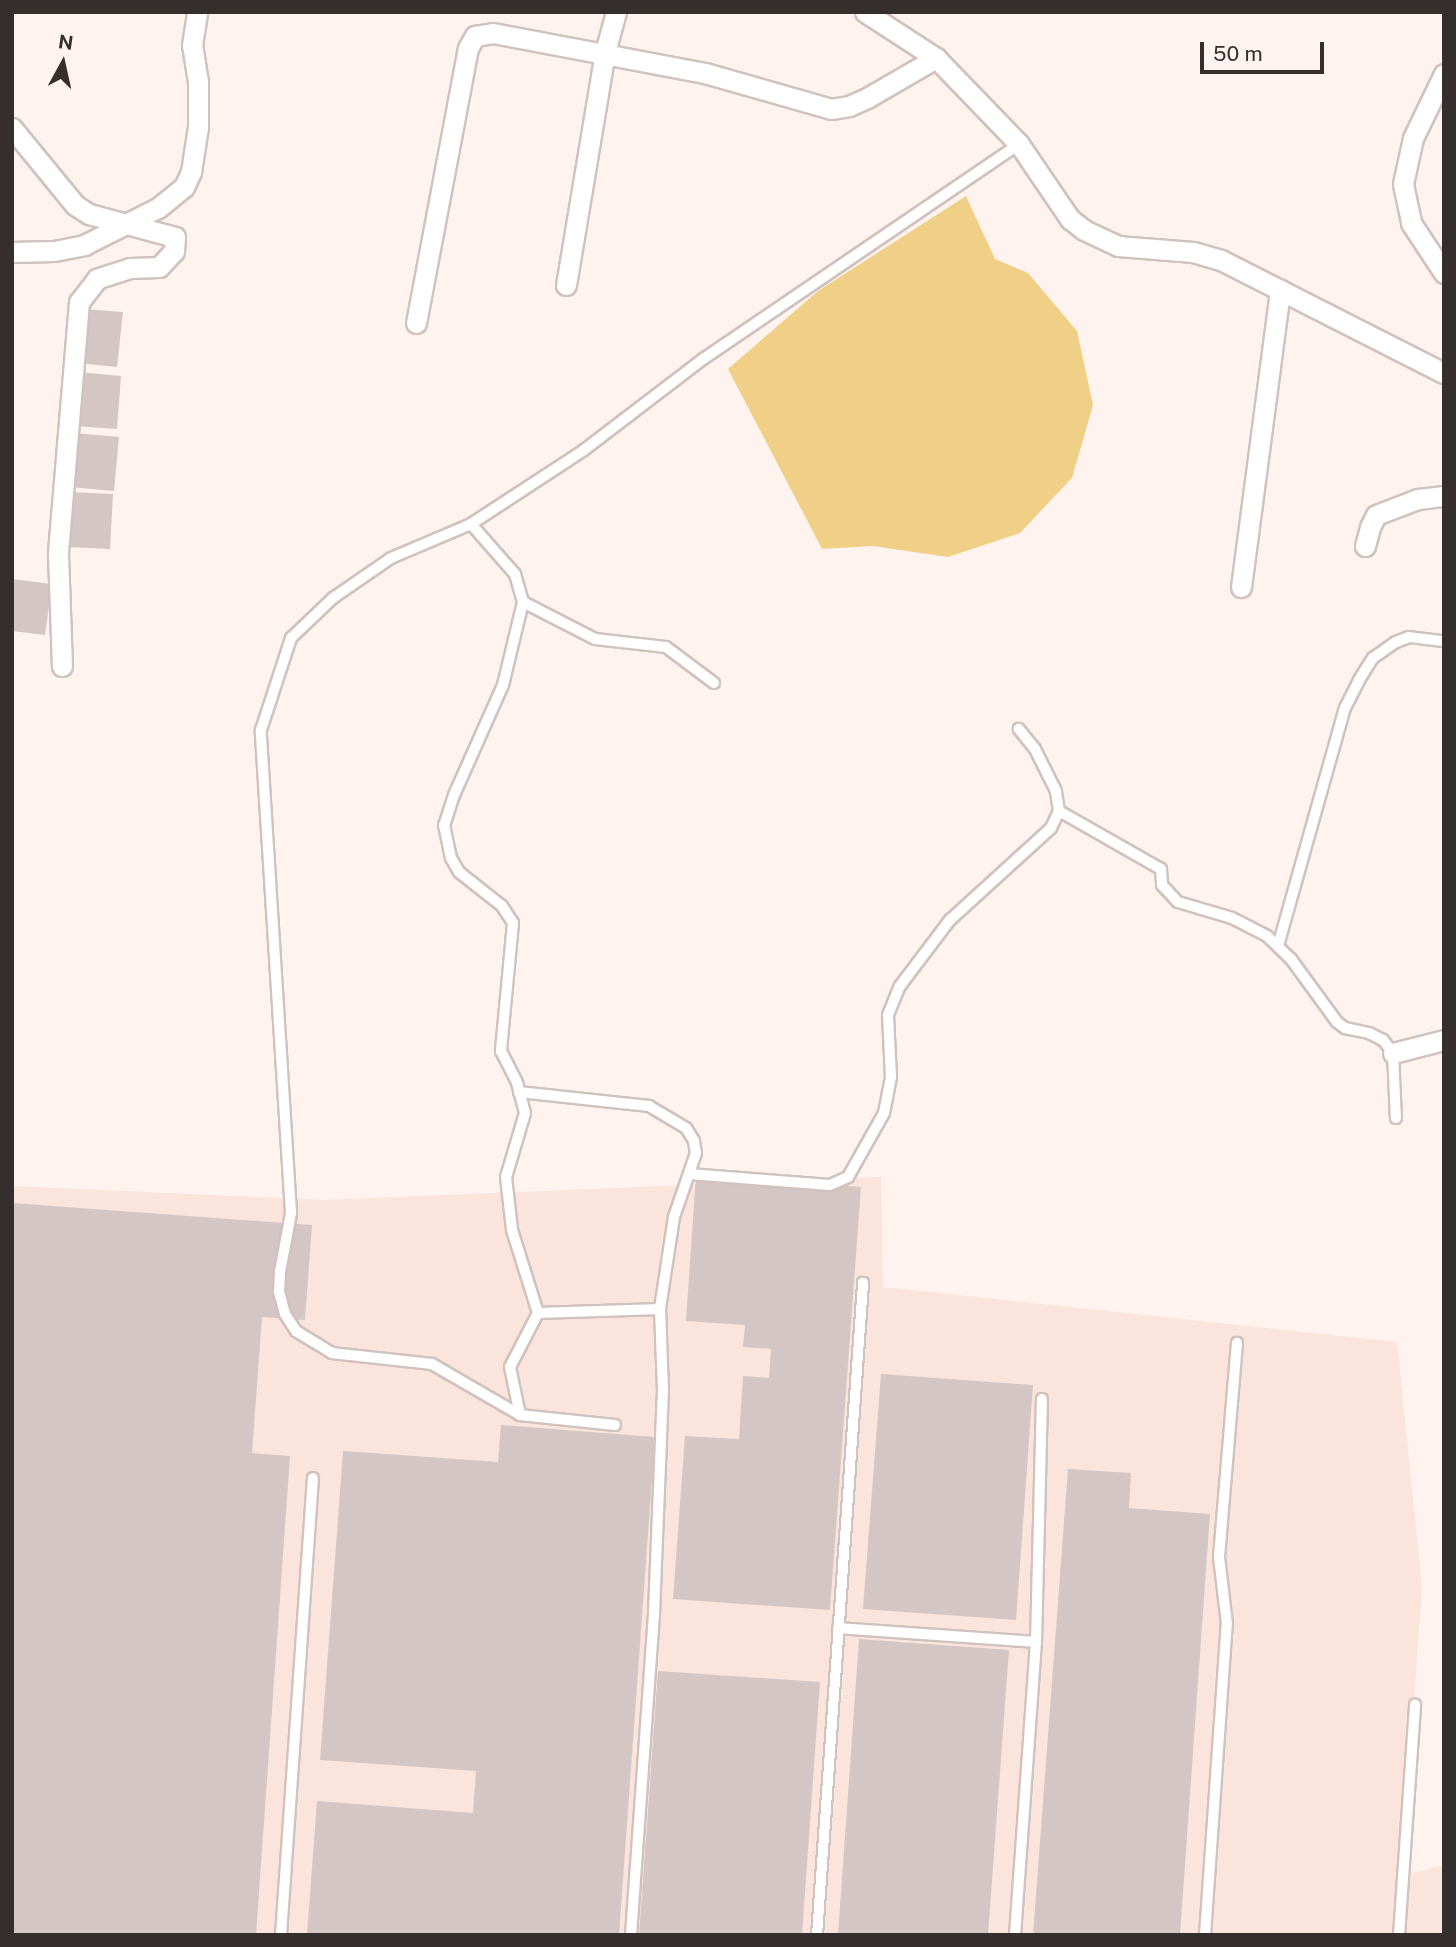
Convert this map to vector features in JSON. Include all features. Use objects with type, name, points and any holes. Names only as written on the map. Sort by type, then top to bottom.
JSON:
[{"type":"street","points":[[12,252],[70,249],[127,226],[174,197],[184,187],[191,172],[198,127],[198,82],[192,45],[197,12]]},
{"type":"street","points":[[566,285],[605,52],[616,12]]},
{"type":"street","points":[[865,12],[936,58],[1019,144],[1070,219],[1084,230],[1118,246],[1193,252],[1221,260],[1444,373]]},
{"type":"street","points":[[416,323],[468,48],[475,36],[493,33],[605,52],[705,73],[831,109],[849,106],[867,98],[936,58]]},
{"type":"street","points":[[1444,74],[1413,138],[1403,184],[1410,223],[1444,273]]},
{"type":"street","points":[[12,128],[75,205],[89,214],[175,237],[174,251],[159,267],[130,268],[97,279],[79,302],[58,553],[62,666]]},
{"type":"street","points":[[1241,587],[1280,290]]},
{"type":"street","points":[[1366,546],[1370,527],[1376,516],[1418,499],[1444,496]]},
{"type":"street","points":[[1393,1053],[1444,1040]]},
{"type":"lane","points":[[615,1426],[520,1415],[432,1364],[331,1353],[296,1331],[285,1314],[279,1292],[291,1213],[261,730],[291,638],[333,598],[391,558],[471,524],[584,450],[704,359],[1019,144]]},
{"type":"lane","points":[[471,524],[515,574],[523,602],[503,685],[454,795],[444,825],[452,858],[459,872],[502,906],[513,923],[502,1051],[519,1092],[524,1114],[506,1177],[512,1230],[538,1312],[510,1367],[520,1415]]},
{"type":"lane","points":[[523,602],[595,639],[666,647],[714,683]]},
{"type":"lane","points":[[1278,946],[1345,708],[1359,680],[1373,658],[1396,642],[1409,637],[1444,641]]},
{"type":"lane","points":[[689,1174],[830,1185],[848,1177],[884,1113],[891,1077],[888,1015],[900,986],[950,920],[1051,828],[1059,811],[1056,791],[1035,749],[1019,729]]},
{"type":"lane","points":[[1059,811],[1161,869],[1162,885],[1178,902],[1232,918],[1267,936],[1307,979],[1337,1022],[1345,1028],[1369,1033],[1383,1040],[1393,1053],[1396,1118]]},
{"type":"lane","points":[[519,1092],[649,1105],[686,1128],[694,1142],[696,1153],[671,1228],[660,1310],[663,1389],[654,1614],[631,1935]]},
{"type":"lane","points":[[817,1935],[863,1283]]},
{"type":"lane","points":[[538,1312],[660,1310]]},
{"type":"lane","points":[[1205,1935],[1227,1624],[1219,1557],[1237,1343]]},
{"type":"lane","points":[[1015,1935],[1036,1642],[1042,1399]]},
{"type":"lane","points":[[281,1935],[313,1478]]},
{"type":"lane","points":[[838,1628],[1036,1642]]},
{"type":"lane","points":[[1399,1935],[1415,1705]]},
{"type":"shaded area","points":[[966,196],[995,259],[1028,273],[1077,331],[1093,405],[1072,478],[1020,533],[948,557],[873,546],[822,549],[728,369],[818,291]]},
{"type":"shaded area","points":[[881,1177],[883,1287],[1397,1342],[1422,1588],[1401,1876],[1444,1865],[1444,1935],[12,1935],[12,1186],[326,1200]]},
{"type":"building","points":[[84,309],[123,312],[117,367],[79,363]]},
{"type":"building","points":[[79,372],[121,376],[117,429],[74,426]]},
{"type":"building","points":[[74,433],[119,437],[114,491],[70,487]]},
{"type":"building","points":[[69,492],[113,494],[110,549],[67,547]]},
{"type":"building","points":[[12,579],[52,584],[45,635],[12,631]]},
{"type":"building","points":[[696,1175],[861,1187],[830,1610],[673,1599],[685,1436],[739,1439],[743,1376],[769,1378],[771,1349],[743,1347],[745,1325],[686,1321]]},
{"type":"building","points":[[12,1203],[312,1225],[305,1320],[262,1317],[252,1453],[290,1456],[256,1935],[12,1935]]},
{"type":"building","points":[[881,1374],[1033,1385],[1016,1620],[863,1609]]},
{"type":"building","points":[[501,1425],[655,1437],[619,1935],[307,1935],[317,1801],[473,1813],[476,1771],[320,1760],[343,1451],[498,1462]]},
{"type":"building","points":[[1068,1469],[1131,1473],[1129,1508],[1210,1514],[1180,1935],[1033,1935]]},
{"type":"building","points":[[859,1639],[1009,1650],[988,1935],[838,1935]]},
{"type":"building","points":[[658,1671],[820,1682],[802,1935],[639,1935]]}]
